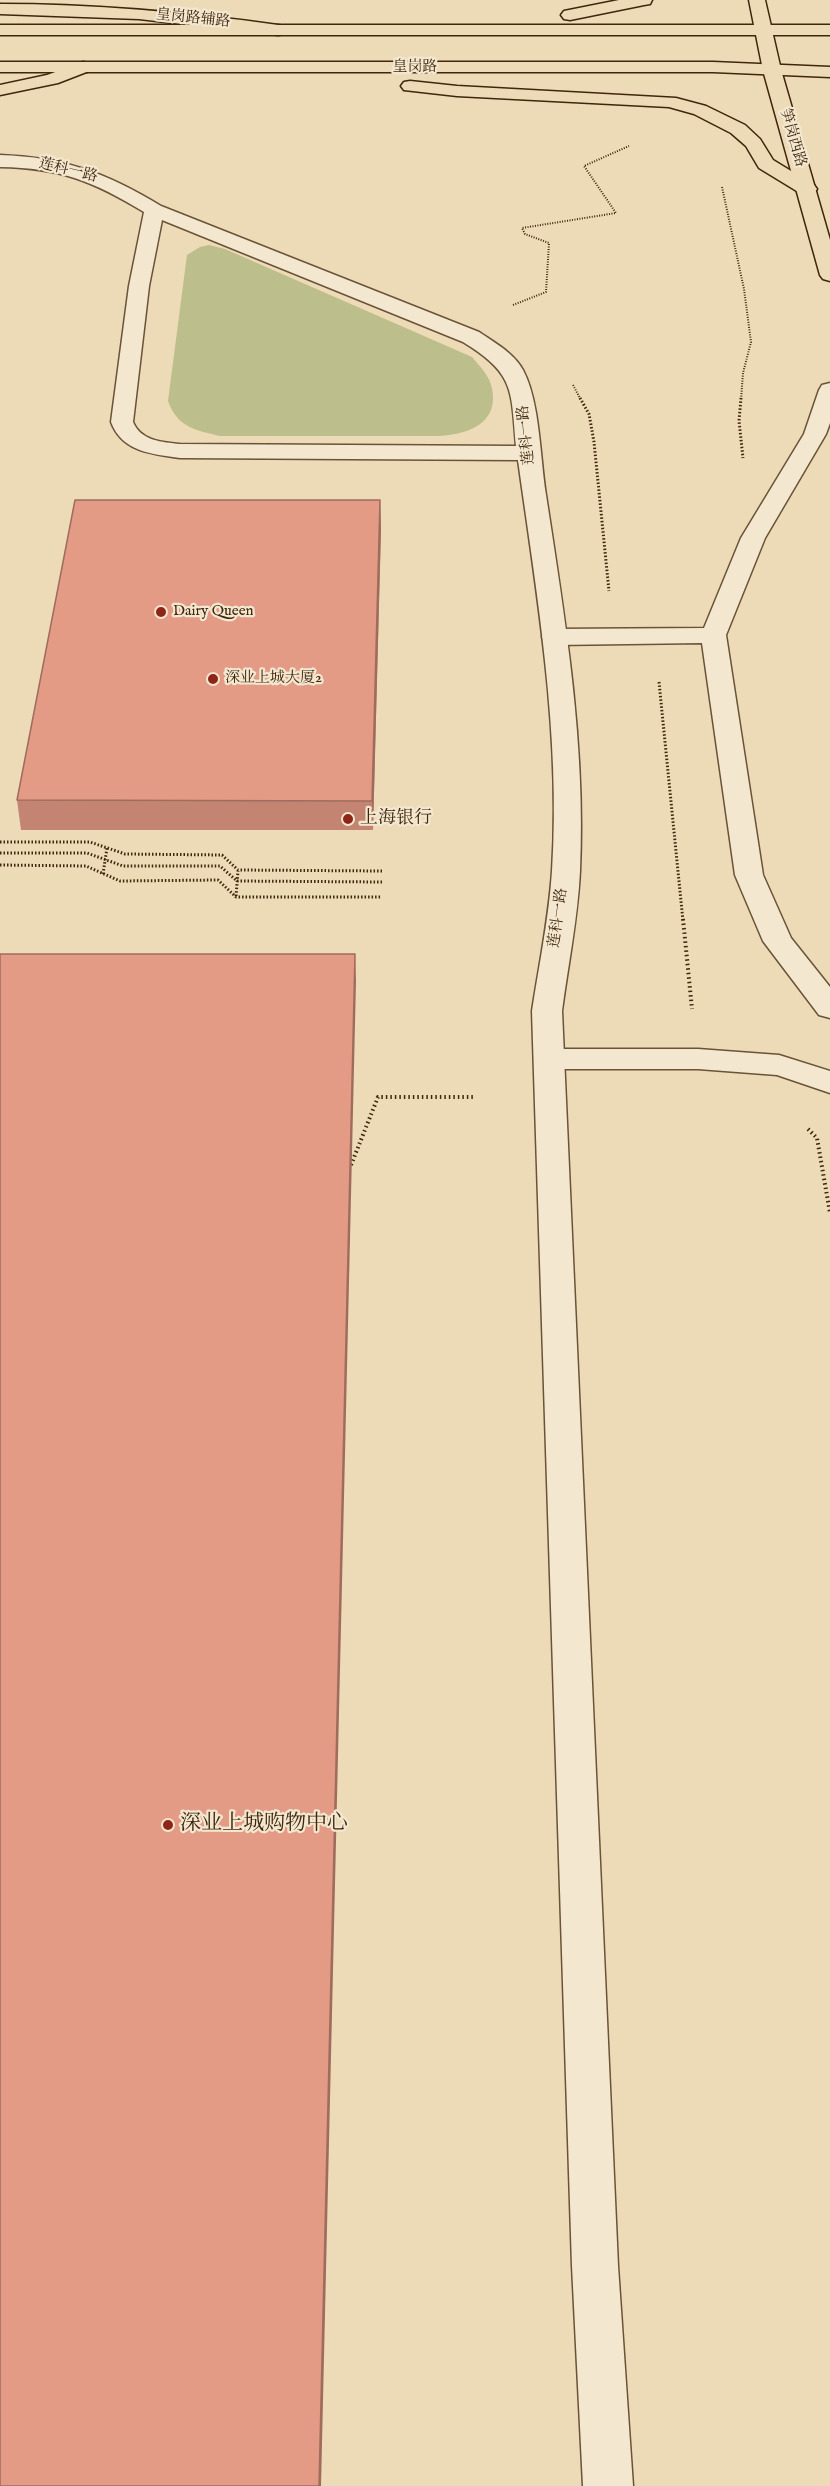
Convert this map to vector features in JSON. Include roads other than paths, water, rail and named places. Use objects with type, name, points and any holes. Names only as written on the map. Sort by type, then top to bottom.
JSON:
[{"type":"main road","points":[[450,30],[567,16],[644,0]]},
{"type":"main road","name":"笋岗西路","points":[[757,0],[772,70],[830,275]]},
{"type":"main road","name":"皇岗路辅路","points":[[0,9],[72,9],[142,14],[278,30]]},
{"type":"main road","points":[[0,30],[830,30]]},
{"type":"main road","name":"皇岗路","points":[[0,67],[713,68],[830,72]]},
{"type":"main road","points":[[0,90],[52,79],[83,67]]},
{"type":"main road","points":[[287,68],[382,83],[457,91],[670,102],[700,110],[738,129],[753,143],[766,164],[807,189]]},
{"type":"street","name":"莲科一路","points":[[0,160],[58,165],[107,181],[154,210],[471,337],[485,345],[512,370],[523,396],[528,453],[555,637],[566,754],[566,872],[547,1011],[595,2266],[608,2486]]},
{"type":"street","points":[[28,180],[107,181]]},
{"type":"street","points":[[154,210],[139,286],[122,422],[125,432],[136,441],[180,452],[528,453]]},
{"type":"street","points":[[830,390],[815,434],[753,538],[713,635],[749,875],[778,940],[830,1008]]},
{"type":"street","points":[[555,637],[713,635]]},
{"type":"street","points":[[550,1059],[698,1059],[779,1065],[830,1082]]},
{"type":"place","name":"Dairy Queen","points":[[161,612]]},
{"type":"place","name":"深业上城大厦2","points":[[213,679]]},
{"type":"place","name":"上海银行","points":[[348,819]]},
{"type":"place","name":"深业上城购物中心","points":[[168,1825]]}]
